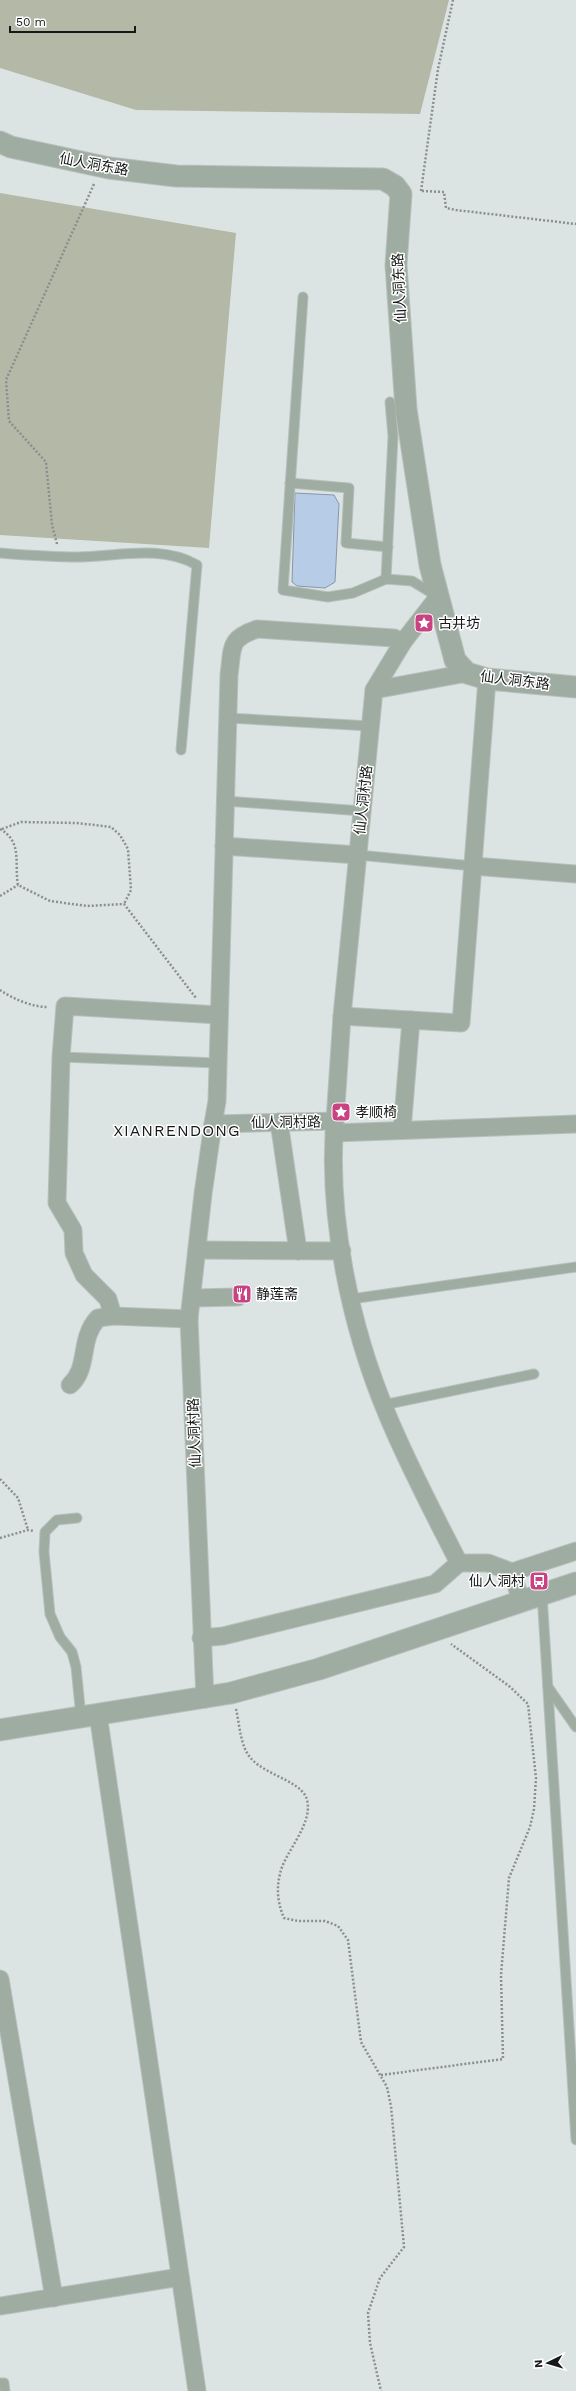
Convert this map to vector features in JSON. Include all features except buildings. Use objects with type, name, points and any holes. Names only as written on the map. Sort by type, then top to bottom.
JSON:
[{"type":"street","name":"仙人洞东路","points":[[0,142],[11,148],[98,166],[176,176],[383,179],[411,193],[396,265],[406,409],[430,565],[455,660],[467,672],[486,679],[576,687]]},
{"type":"street","points":[[374,690],[403,642],[438,597]]},
{"type":"street","points":[[213,1124],[217,1101],[218,1063],[212,1015],[224,846],[229,675],[234,642],[241,635],[257,629],[394,638],[403,642]]},
{"type":"street","points":[[374,690],[467,672]]},
{"type":"street","points":[[342,1016],[461,1023],[486,679]]},
{"type":"street","name":"仙人洞村路","points":[[205,1699],[201,1638],[189,1319],[213,1124],[279,1122],[335,1127],[342,1016],[374,690]]},
{"type":"street","points":[[224,846],[358,855]]},
{"type":"street","points":[[473,866],[576,874]]},
{"type":"street","points":[[113,1316],[108,1298],[84,1275],[74,1253],[73,1230],[57,1203],[60,1057],[65,1006],[212,1015]]},
{"type":"street","points":[[402,1130],[411,1020]]},
{"type":"street","points":[[279,1122],[298,1251]]},
{"type":"street","points":[[459,1563],[410,1467],[383,1404],[365,1350],[351,1299],[335,1214],[335,1127],[402,1130],[576,1124]]},
{"type":"street","points":[[197,1250],[342,1251]]},
{"type":"street","points":[[192,1298],[238,1297]]},
{"type":"street","points":[[70,1385],[78,1378],[90,1327],[98,1318],[113,1316],[189,1319]]},
{"type":"street","points":[[201,1638],[223,1636],[435,1584],[459,1563],[488,1563],[512,1572],[576,1551]]},
{"type":"street","points":[[512,1572],[521,1601]]},
{"type":"street","points":[[0,1730],[232,1694],[319,1669],[576,1583]]},
{"type":"street","points":[[90,1715],[198,2391]]},
{"type":"street","points":[[0,1978],[6,2050],[54,2298]]},
{"type":"street","points":[[0,2306],[180,2277]]},
{"type":"lane","points":[[303,297],[283,590],[328,597],[353,592],[386,579],[412,581],[438,597]]},
{"type":"lane","points":[[386,579],[393,436],[390,402]]},
{"type":"lane","points":[[290,483],[350,488],[346,543],[388,547]]},
{"type":"lane","points":[[0,553],[78,557],[164,553],[185,558],[197,565],[180,750]]},
{"type":"lane","points":[[228,718],[370,726]]},
{"type":"lane","points":[[226,801],[362,811]]},
{"type":"lane","points":[[358,855],[473,866]]},
{"type":"lane","points":[[60,1057],[218,1063]]},
{"type":"lane","points":[[351,1299],[576,1267]]},
{"type":"lane","points":[[383,1404],[534,1374]]},
{"type":"lane","points":[[76,1518],[57,1520],[44,1532],[44,1552],[50,1614],[60,1637],[72,1652],[90,1715]]},
{"type":"lane","points":[[542,1594],[576,2140]]},
{"type":"lane","points":[[548,1687],[576,1728]]},
{"type":"lane","points":[[0,2383],[4,2383],[5,2391]]},
{"type":"path","points":[[453,0],[411,193],[444,192],[446,208],[456,210],[576,224]]},
{"type":"path","points":[[78,557],[55,543],[46,462],[9,421],[6,380],[92,193],[98,166]]},
{"type":"path","points":[[1,829],[21,822],[77,823],[111,827],[120,835],[128,849],[131,890],[124,904]]},
{"type":"path","points":[[1,829],[12,836],[17,849],[18,885]]},
{"type":"path","points":[[0,896],[18,885]]},
{"type":"path","points":[[18,885],[50,901],[87,906],[124,904]]},
{"type":"path","points":[[124,904],[212,1015]]},
{"type":"path","points":[[0,990],[10,997],[42,1007],[65,1006]]},
{"type":"path","points":[[0,1479],[18,1498],[28,1530]]},
{"type":"path","points":[[0,1538],[28,1530],[44,1532]]},
{"type":"path","points":[[381,2075],[503,2059],[501,1975],[509,1878],[530,1827],[534,1809],[536,1778],[528,1704],[509,1686],[456,1649],[436,1630]]},
{"type":"path","points":[[232,1694],[246,1751],[257,1765],[299,1789],[306,1797],[308,1812],[294,1846],[280,1873],[277,1903],[284,1918],[298,1922],[325,1921],[338,1926],[348,1940],[361,2042],[387,2087],[391,2106],[404,2247],[380,2278],[368,2313],[370,2344],[381,2391]]},
{"type":"green space","points":[[0,0],[449,0],[420,114],[136,110],[0,68]]},
{"type":"green space","points":[[0,193],[236,233],[209,548],[0,535]]},
{"type":"water","points":[[295,493],[334,495],[339,504],[335,582],[325,588],[297,586],[292,582]]},
{"type":"place","name":"古井坊","points":[[424,623]]},
{"type":"place","name":"孝顺椅","points":[[341,1112]]},
{"type":"place","name":"静莲斋","points":[[242,1294]]},
{"type":"place","name":"仙人洞村","points":[[539,1581]]},
{"type":"district","name":"XIANRENDONG","points":[[177,1130]]}]
